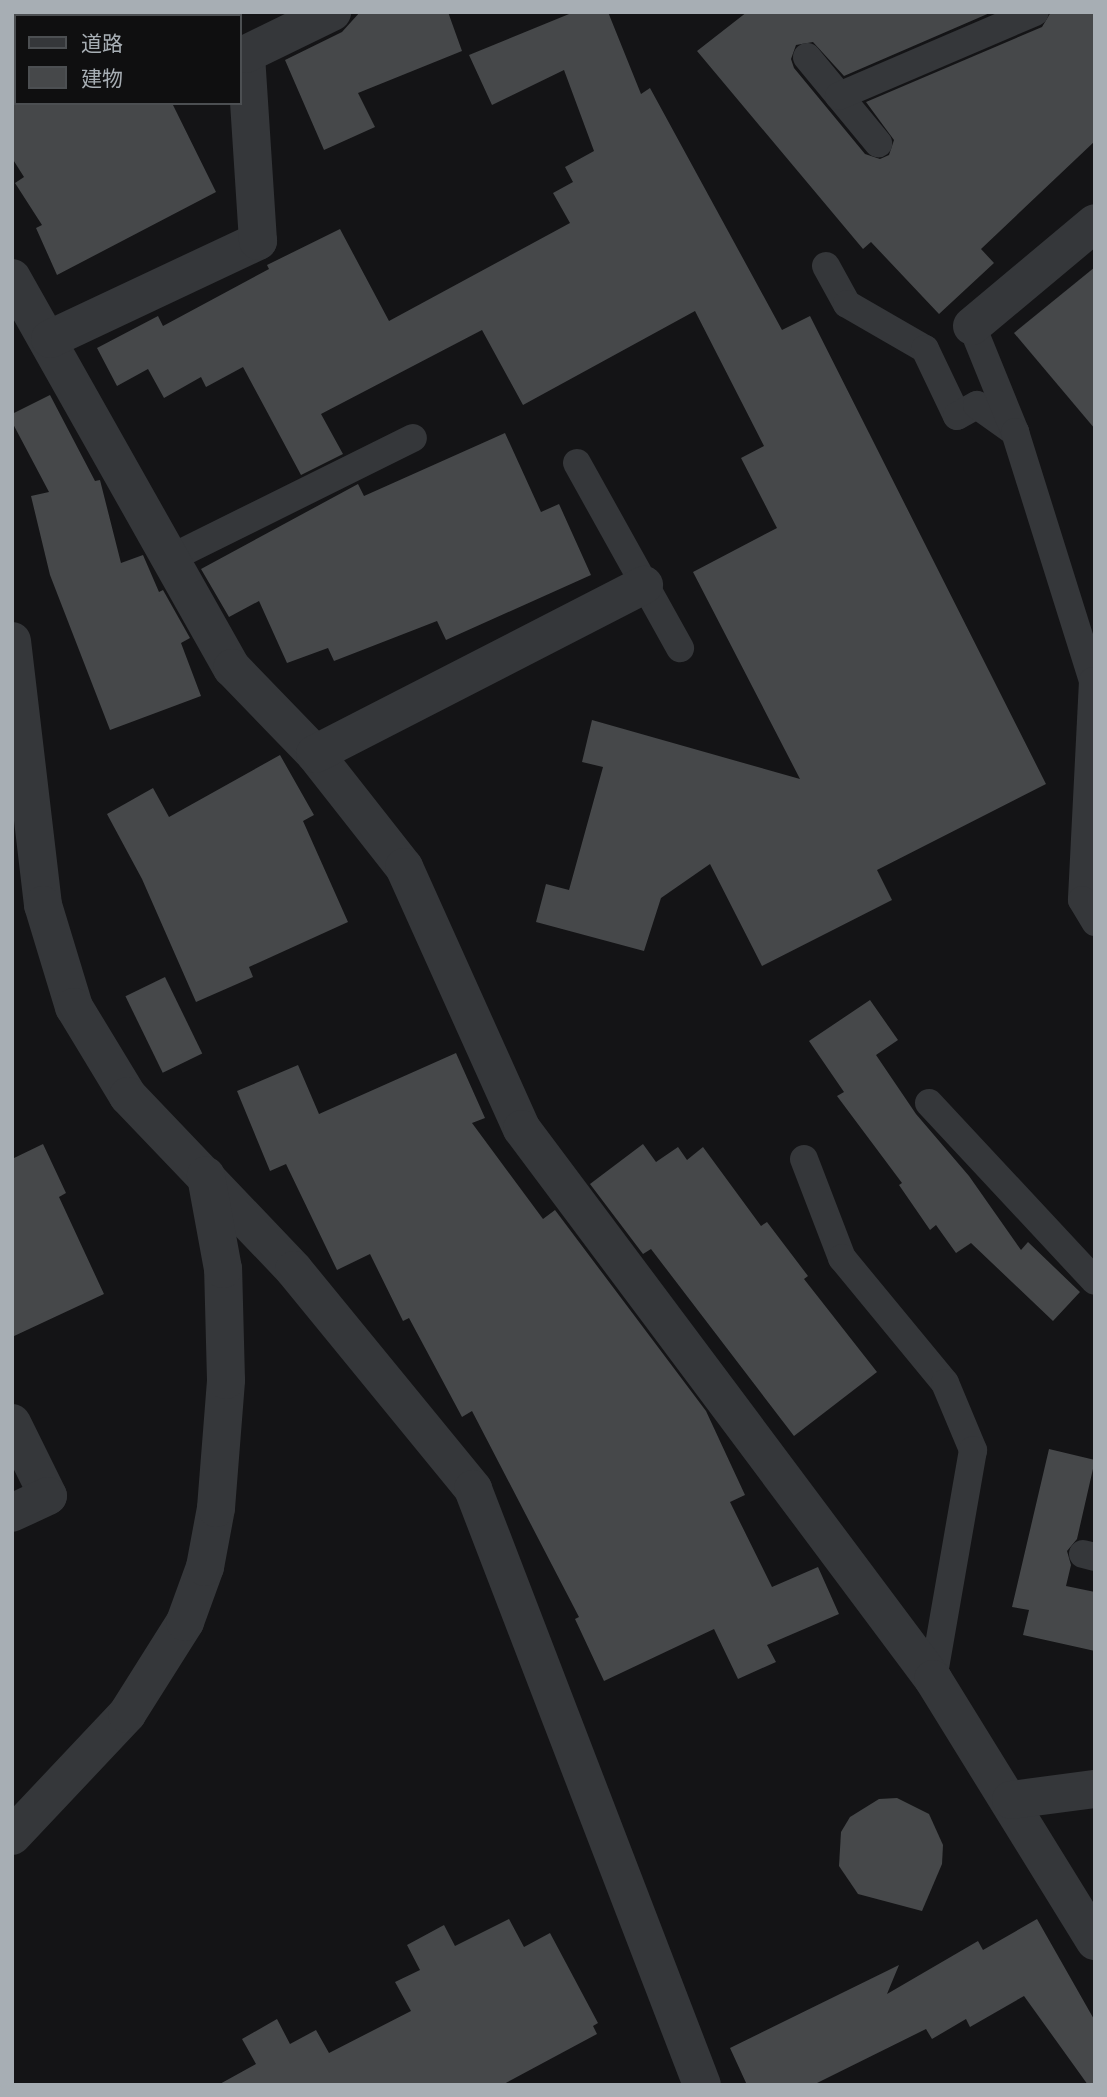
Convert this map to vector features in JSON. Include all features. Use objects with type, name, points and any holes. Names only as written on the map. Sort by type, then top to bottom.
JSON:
[{"type":"street","points":[[50,338],[258,241],[246,54],[332,12]]},
{"type":"street","points":[[972,326],[1095,223]]},
{"type":"street","points":[[12,278],[50,338],[232,668],[315,754],[404,867],[522,1129],[933,1679],[1011,1800],[1095,1941]]},
{"type":"street","points":[[315,754],[644,585]]},
{"type":"street","points":[[12,641],[43,905],[74,1007],[128,1096],[293,1270],[473,1489],[702,2085]]},
{"type":"street","points":[[12,1836],[127,1714],[185,1622],[205,1567],[216,1508],[226,1380],[223,1269],[206,1176]]},
{"type":"street","points":[[12,1423],[48,1496],[12,1513]]},
{"type":"street","points":[[1011,1800],[1095,1789]]},
{"type":"lane","points":[[839,96],[1035,12]]},
{"type":"lane","points":[[807,57],[878,144]]},
{"type":"lane","points":[[826,266],[847,304],[925,349],[957,416],[977,405],[1015,432]]},
{"type":"lane","points":[[972,326],[1015,432],[1093,681],[1082,900],[1095,922]]},
{"type":"lane","points":[[171,558],[414,438]]},
{"type":"lane","points":[[577,463],[680,648]]},
{"type":"lane","points":[[929,1103],[1095,1281]]},
{"type":"lane","points":[[804,1159],[842,1258],[945,1383],[973,1450],[933,1679]]},
{"type":"building","points":[[360,12],[448,12],[462,51],[358,93],[375,127],[324,150],[285,60],[342,32]]},
{"type":"building","points":[[574,12],[608,12],[641,94],[650,88],[782,330],[810,316],[1046,784],[877,870],[892,900],[762,966],[710,864],[661,898],[644,951],[536,922],[546,884],[569,890],[603,767],[582,762],[592,720],[800,779],[693,572],[777,528],[741,458],[764,446],[695,311],[523,405],[482,330],[321,414],[343,454],[301,475],[243,367],[206,387],[201,377],[164,398],[148,369],[117,386],[97,348],[158,316],[163,326],[269,269],[267,265],[340,229],[389,321],[570,223],[553,193],[573,182],[565,167],[594,151],[564,70],[492,105],[469,55]]},
{"type":"building","points":[[747,12],[992,12],[844,76],[813,42],[796,45],[791,59],[794,68],[865,154],[880,159],[889,155],[894,140],[866,102],[1042,27],[1051,12],[1095,12],[1095,141],[981,249],[994,263],[939,314],[871,242],[863,249],[697,51]]},
{"type":"building","points":[[12,103],[173,105],[216,192],[57,275],[36,228],[42,225],[15,183],[24,177],[12,158]]},
{"type":"building","points":[[1095,267],[1095,429],[1014,333]]},
{"type":"building","points":[[50,395],[95,481],[100,480],[121,563],[143,555],[159,592],[163,590],[190,638],[181,643],[201,696],[110,730],[50,575],[31,496],[49,492],[12,422],[12,414]]},
{"type":"building","points":[[505,433],[541,512],[559,504],[591,575],[446,640],[437,621],[334,661],[328,648],[287,663],[259,601],[229,617],[201,569],[358,484],[364,496]]},
{"type":"building","points":[[280,755],[314,815],[303,821],[348,922],[249,967],[253,977],[196,1002],[142,879],[107,814],[153,788],[169,817]]},
{"type":"building","points":[[165,977],[202,1053],[163,1073],[125,996]]},
{"type":"building","points":[[870,1000],[898,1040],[876,1055],[916,1114],[969,1176],[1021,1250],[1028,1242],[1080,1292],[1053,1321],[971,1243],[956,1253],[936,1225],[930,1230],[899,1185],[902,1183],[837,1096],[844,1092],[809,1041]]},
{"type":"building","points":[[456,1053],[485,1118],[472,1123],[543,1219],[555,1210],[706,1411],[745,1495],[730,1502],[772,1587],[818,1567],[839,1614],[767,1645],[776,1662],[738,1679],[714,1629],[604,1681],[575,1619],[579,1617],[472,1411],[462,1417],[409,1318],[403,1321],[370,1254],[337,1270],[286,1164],[270,1171],[237,1091],[298,1065],[319,1114]]},
{"type":"building","points":[[43,1144],[66,1193],[59,1197],[104,1294],[12,1337],[12,1159]]},
{"type":"building","points":[[643,1144],[656,1162],[678,1147],[687,1160],[703,1147],[761,1226],[767,1222],[808,1276],[804,1279],[877,1372],[794,1436],[651,1249],[643,1254],[590,1184]]},
{"type":"building","points":[[1049,1449],[1095,1460],[1077,1539],[1067,1551],[1071,1565],[1066,1586],[1095,1592],[1095,1651],[1023,1635],[1029,1610],[1012,1607]]},
{"type":"building","points":[[897,1798],[929,1814],[943,1845],[942,1864],[922,1911],[858,1894],[839,1866],[841,1832],[850,1817],[879,1799]]},
{"type":"building","points":[[509,1919],[524,1947],[550,1933],[598,2023],[593,2026],[597,2034],[502,2085],[218,2085],[256,2064],[242,2039],[277,2019],[290,2044],[316,2030],[329,2053],[411,2011],[395,1982],[420,1970],[407,1945],[444,1925],[455,1946]]},
{"type":"building","points":[[1037,1919],[1095,2021],[1095,2085],[1088,2085],[1024,1996],[970,2027],[966,2019],[932,2039],[926,2029],[813,2085],[747,2085],[730,2048],[899,1965],[887,1994],[978,1941],[983,1950]]}]
